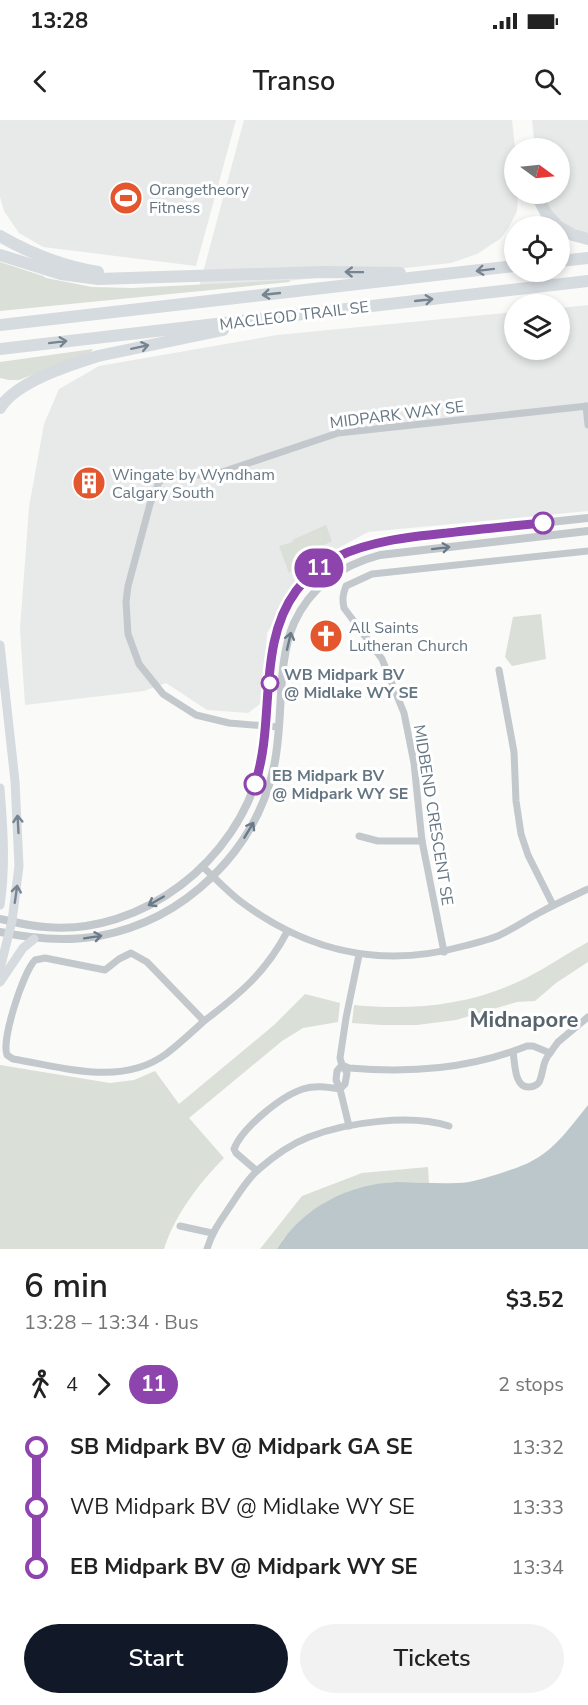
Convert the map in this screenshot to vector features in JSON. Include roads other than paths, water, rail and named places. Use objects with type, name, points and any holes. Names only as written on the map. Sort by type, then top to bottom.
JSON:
[{"type":"highway","points":[[570,233],[588,239]]},
{"type":"highway","points":[[0,236],[33,254],[56,263],[99,272],[147,277]]},
{"type":"highway","points":[[0,255],[61,274],[121,280],[147,277],[324,272],[455,273]]},
{"type":"highway","points":[[570,260],[588,258]]},
{"type":"highway","name":"MACLEOD TRAIL SE","points":[[0,325],[504,267]]},
{"type":"highway","name":"MACLEOD TRAIL SE","points":[[0,349],[588,281]]},
{"type":"highway","points":[[0,408],[13,392],[65,367],[98,356],[303,314]]},
{"type":"highway","points":[[0,318],[81,315]]},
{"type":"highway","points":[[0,390],[12,390],[25,386]]},
{"type":"main road","points":[[0,645],[2,687],[18,825],[19,866],[12,921],[5,933],[0,969]]},
{"type":"main road","points":[[0,788],[3,859],[0,905]]},
{"type":"main road","points":[[0,870],[3,859]]},
{"type":"main road","points":[[0,982],[23,948],[34,939]]},
{"type":"street","points":[[587,406],[588,425]]},
{"type":"street","name":"MIDPARK WAY SE","points":[[279,727],[216,721],[185,710],[153,684],[134,654],[126,622],[128,586],[150,504],[159,482],[171,475],[199,476],[222,472],[338,433],[587,406]]},
{"type":"street","points":[[0,919],[46,928],[73,927],[118,917],[157,901],[203,867],[233,830],[250,798],[260,766],[266,727],[271,660],[279,623],[302,585],[326,563],[354,548],[386,541],[588,518]]},
{"type":"street","points":[[5,933],[34,939],[75,939],[121,931],[170,909],[186,899],[213,876],[253,825],[263,802],[274,768],[289,637],[305,604],[321,584],[333,575],[354,563],[380,555],[588,531]]},
{"type":"street","name":"MIDBEND CRESCENT SE","points":[[444,952],[422,842],[414,763],[404,713],[382,659],[344,608],[342,599],[346,586],[372,574],[588,551]]},
{"type":"street","points":[[499,670],[514,752],[516,801],[521,834],[528,855],[553,905]]},
{"type":"street","points":[[359,836],[378,841],[422,842]]},
{"type":"street","points":[[203,867],[238,900],[287,932],[333,950],[359,955],[408,956],[444,952],[497,937],[553,905],[588,889]]},
{"type":"street","points":[[204,1021],[147,962],[131,953],[105,970],[39,958],[31,964],[21,985],[5,1050],[7,1055],[13,1059],[95,1072],[124,1072],[147,1066],[165,1055],[255,980],[271,961],[287,932]]},
{"type":"street","points":[[340,1089],[345,1084],[347,1073],[340,1058],[359,955]]},
{"type":"street","points":[[513,1052],[518,1079],[522,1085],[535,1086],[540,1081],[543,1064],[549,1053],[558,1042],[588,1017]]},
{"type":"street","points":[[342,1065],[367,1070],[411,1071],[451,1067],[533,1046],[549,1053]]},
{"type":"street","points":[[257,1171],[234,1149],[240,1138],[255,1122],[282,1100],[302,1089],[319,1086],[340,1089]]},
{"type":"street","points":[[340,1089],[349,1126]]},
{"type":"street","points":[[207,1249],[212,1233],[257,1171],[298,1142],[310,1136],[349,1126],[390,1121],[436,1122],[449,1126]]},
{"type":"street","points":[[180,1226],[212,1233]]},
{"type":"place","name":"Orangetheory Fitness","points":[[126,198]]},
{"type":"place","name":"Wingate by Wyndham Calgary South","points":[[89,483]]},
{"type":"place","name":"All Saints Lutheran Church","points":[[326,636]]},
{"type":"place","name":"WB Midpark BV @ Midlake WY SE","points":[[270,683]]},
{"type":"place","name":"EB Midpark BV @ Midpark WY SE","points":[[255,784]]},
{"type":"district","name":"Midnapore","points":[[524,1019]]}]
